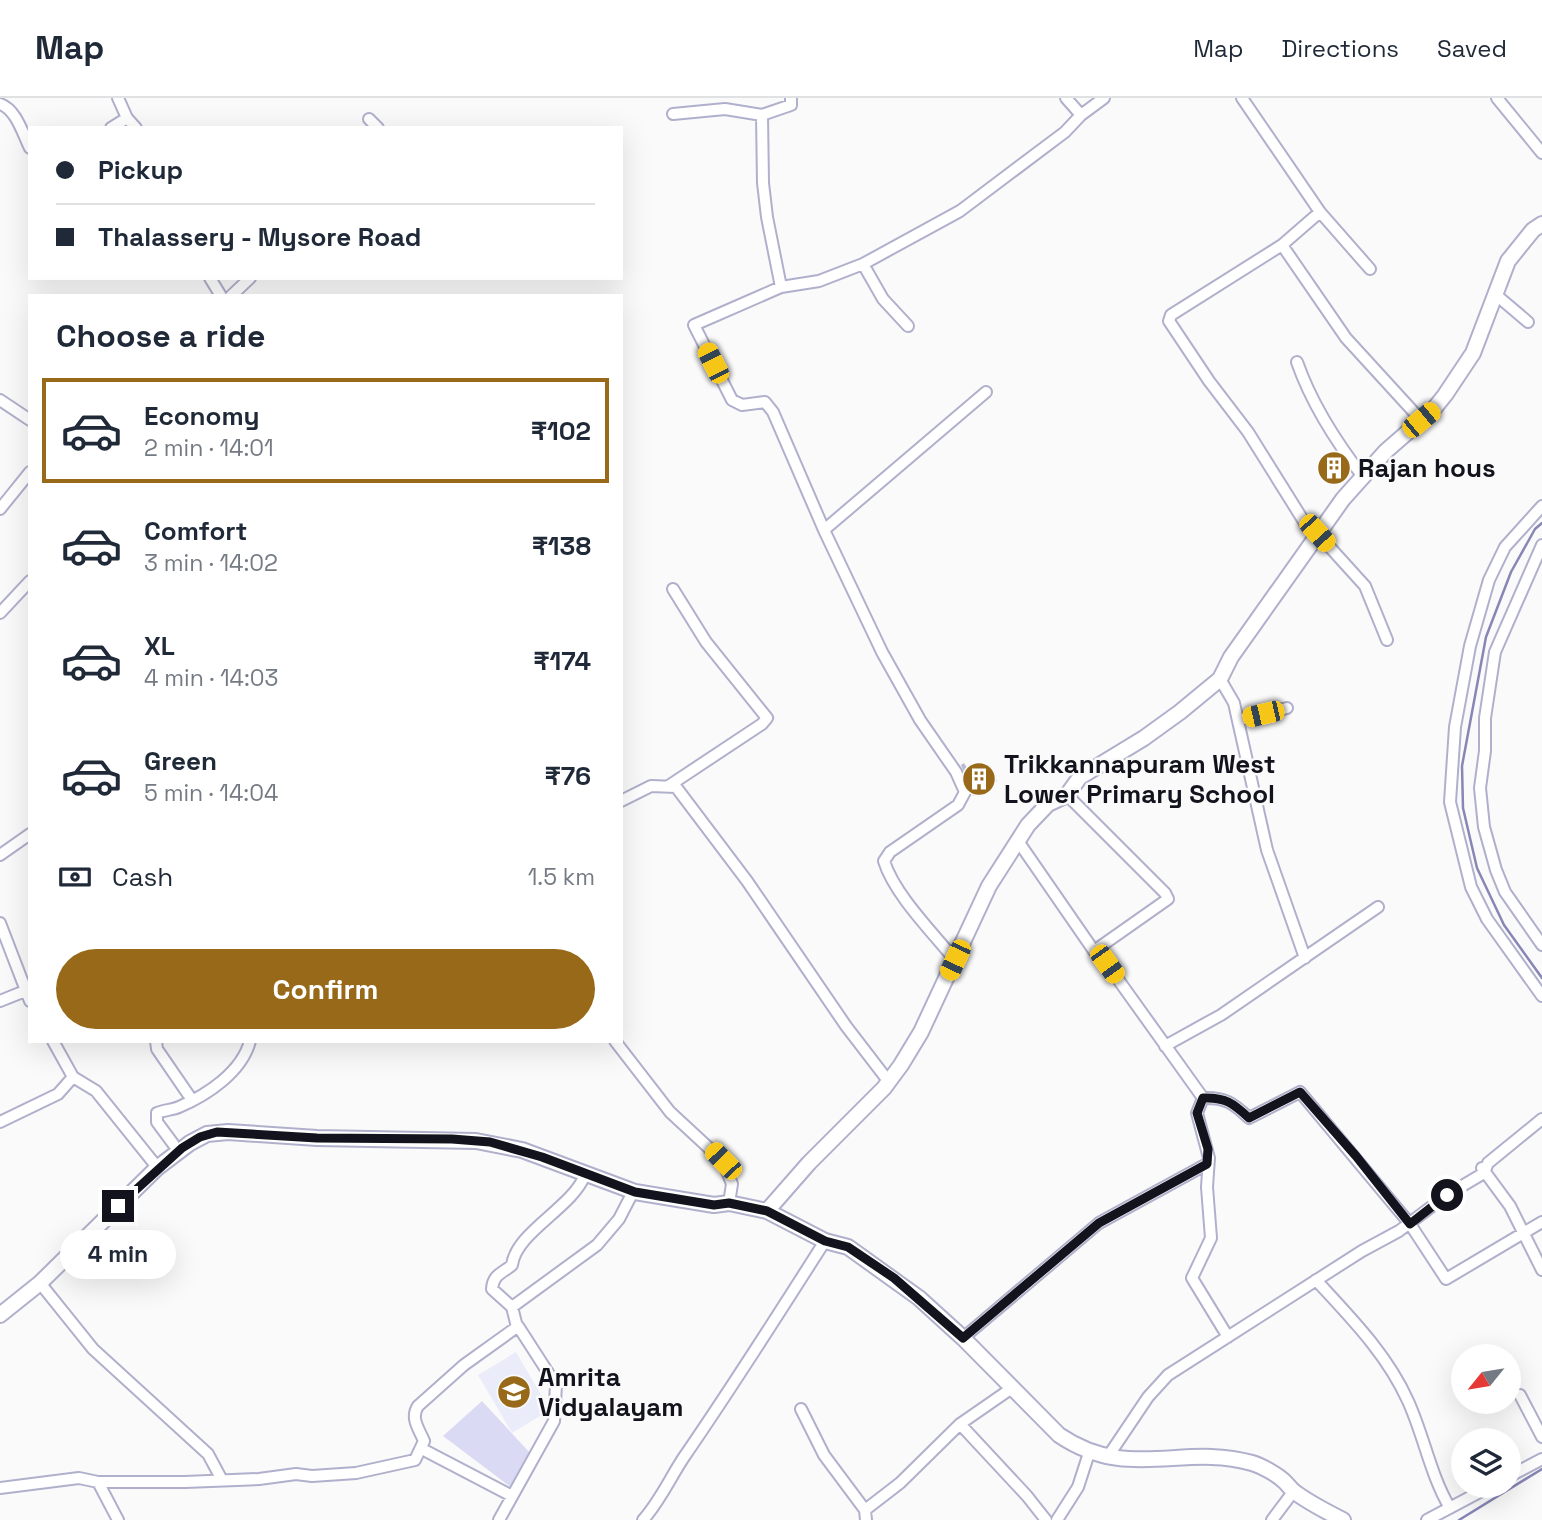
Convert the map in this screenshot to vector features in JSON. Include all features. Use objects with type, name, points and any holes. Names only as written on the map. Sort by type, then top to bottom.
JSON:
[{"type":"main road","points":[[767,1211],[809,1163],[859,1116],[889,1082],[921,1032],[989,886],[1018,841],[1048,804],[1067,795],[1080,777],[1144,738],[1220,679],[1231,657],[1343,499],[1386,451],[1445,395],[1473,353],[1508,261],[1542,223]]},
{"type":"main road","points":[[0,1305],[33,1285],[153,1162],[194,1131],[217,1124],[320,1131],[483,1133],[526,1144],[635,1185],[716,1198],[767,1211],[780,1211],[814,1225],[835,1235],[894,1278],[963,1338],[1059,1435],[1089,1453],[1134,1461],[1219,1459],[1253,1464],[1284,1480],[1293,1492],[1343,1520]]},
{"type":"main road","points":[[0,1315],[157,1168],[190,1143],[217,1132],[317,1138],[452,1139],[490,1142],[542,1157],[633,1192],[714,1205],[729,1203]]},
{"type":"main road","points":[[767,1211],[825,1241],[848,1247]]},
{"type":"street","points":[[118,98],[127,118],[134,126]]},
{"type":"street","points":[[673,114],[725,109],[762,115],[791,105],[791,98]]},
{"type":"street","points":[[1066,98],[1081,115]]},
{"type":"street","points":[[955,960],[890,875],[884,861],[890,852],[958,805],[965,792],[956,772],[920,720],[882,652],[824,530],[773,412],[765,402],[742,405],[732,400],[694,325],[781,287],[819,281],[863,264],[960,211],[1065,132],[1081,115],[1104,98]]},
{"type":"street","points":[[1242,98],[1320,212],[1370,269]]},
{"type":"street","points":[[1497,98],[1542,153]]},
{"type":"street","points":[[0,104],[6,106],[28,144]]},
{"type":"street","points":[[762,115],[763,183],[781,287]]},
{"type":"street","points":[[114,126],[127,118]]},
{"type":"street","points":[[369,119],[376,126]]},
{"type":"street","points":[[1320,212],[1282,245],[1171,315],[1169,321],[1209,381],[1248,432],[1308,528],[1317,533],[1365,586],[1387,640]]},
{"type":"street","points":[[1282,245],[1346,338],[1421,420]]},
{"type":"street","points":[[863,264],[883,299],[908,326]]},
{"type":"street","points":[[233,294],[248,280]]},
{"type":"street","points":[[1495,294],[1528,322]]},
{"type":"street","points":[[1297,362],[1308,394],[1341,448],[1364,478]]},
{"type":"street","points":[[824,530],[986,392]]},
{"type":"street","points":[[0,400],[28,419]]},
{"type":"street","points":[[0,509],[28,474]]},
{"type":"street","points":[[1542,506],[1505,547],[1489,580],[1470,646],[1455,727],[1450,802],[1471,887],[1487,919],[1542,996]]},
{"type":"street","points":[[1542,545],[1495,652],[1485,718],[1485,751],[1480,788],[1484,827],[1496,870],[1505,892],[1542,945]]},
{"type":"street","points":[[0,613],[28,583]]},
{"type":"street","points":[[623,800],[651,786],[670,785],[767,718],[706,642],[673,589]]},
{"type":"street","points":[[1220,679],[1234,703],[1267,850],[1306,958]]},
{"type":"street","points":[[1238,720],[1287,708]]},
{"type":"street","points":[[670,785],[679,790],[747,881],[846,1026],[889,1082]]},
{"type":"street","points":[[1067,795],[1168,899],[1094,951]]},
{"type":"street","points":[[0,855],[28,835]]},
{"type":"street","points":[[1018,841],[1094,951],[1107,964],[1203,1098]]},
{"type":"street","points":[[1165,1046],[1221,1015],[1378,907]]},
{"type":"street","points":[[0,923],[28,994],[0,1001]]},
{"type":"street","points":[[54,1043],[73,1077],[96,1091],[153,1162]]},
{"type":"street","points":[[156,1043],[157,1049],[192,1100]]},
{"type":"street","points":[[174,1144],[155,1116],[160,1111],[176,1109],[192,1100],[238,1065],[247,1054],[250,1043]]},
{"type":"street","points":[[617,1043],[670,1112],[723,1161],[732,1184],[729,1203]]},
{"type":"street","points":[[0,1122],[58,1094],[73,1077]]},
{"type":"street","points":[[1203,1098],[1220,1097],[1233,1102],[1249,1118],[1300,1092],[1410,1224],[1446,1279],[1542,1222]]},
{"type":"street","points":[[1203,1098],[1197,1113],[1208,1149],[1211,1238],[1192,1278],[1228,1337]]},
{"type":"street","points":[[1107,1458],[1157,1385],[1189,1360],[1410,1224],[1542,1119]]},
{"type":"street","points":[[963,1338],[1099,1223],[1207,1164]]},
{"type":"street","points":[[1482,1169],[1510,1206],[1542,1270]]},
{"type":"street","points":[[499,1520],[554,1421],[556,1385],[518,1326],[512,1307],[492,1289],[499,1273],[512,1265],[515,1252],[522,1243],[574,1196],[585,1175]]},
{"type":"street","points":[[512,1307],[597,1245],[618,1219],[633,1192]]},
{"type":"street","points":[[643,1520],[655,1507],[683,1459],[711,1420],[825,1241]]},
{"type":"street","points":[[1317,1280],[1355,1319],[1392,1373],[1408,1401],[1426,1453],[1450,1508]]},
{"type":"street","points":[[33,1285],[100,1356],[208,1454],[222,1480]]},
{"type":"street","points":[[0,1488],[79,1478],[98,1482],[222,1480],[356,1473],[415,1460],[424,1441],[414,1412],[418,1406],[464,1365],[518,1326]]},
{"type":"street","points":[[802,1409],[824,1455],[865,1515],[960,1424],[1012,1388]]},
{"type":"street","points":[[1521,1397],[1542,1437]]},
{"type":"street","points":[[960,1424],[1046,1520]]},
{"type":"street","points":[[422,1449],[512,1496]]},
{"type":"street","points":[[1057,1520],[1078,1488],[1089,1453]]},
{"type":"street","points":[[1521,1470],[1542,1459]]},
{"type":"street","points":[[98,1482],[118,1520]]},
{"type":"street","points":[[1272,1520],[1293,1492]]},
{"type":"street","points":[[1427,1520],[1469,1498]]},
{"type":"shaded area","name":"Amrita Vidyalayam","points":[[516,1352],[550,1410],[512,1433],[478,1375]]},
{"type":"shaded area","points":[[482,1401],[530,1453],[512,1488],[443,1436]]},
{"type":"building","name":"Rajan hous","points":[[1340,459],[1346,472],[1331,483],[1319,471]]},
{"type":"building","name":"Trikkannapuram West Lower Primary School","points":[[964,763],[971,775],[977,771],[981,777],[991,771],[997,781],[973,796],[961,765]]},
{"type":"waterway","points":[[1542,523],[1535,529],[1511,572],[1486,637],[1462,766],[1463,808],[1477,868],[1504,925],[1542,978]]},
{"type":"waterway","points":[[1459,1520],[1542,1469]]},
{"type":"place","name":"Rajan hous","points":[[1334,468]]},
{"type":"place","name":"Trikkannapuram West Lower Primary School","points":[[979,779]]},
{"type":"place","name":"Amrita Vidyalayam","points":[[514,1392]]},
{"type":"route","points":[[118,1206],[182,1148],[200,1137],[217,1132],[317,1138],[452,1139],[490,1142],[522,1150],[635,1192],[714,1205],[729,1203],[767,1211],[825,1241],[848,1247],[894,1278],[963,1338],[1099,1223],[1207,1164],[1208,1149],[1197,1113],[1203,1098],[1220,1097],[1233,1102],[1249,1118],[1300,1092],[1410,1224],[1447,1195]]}]
